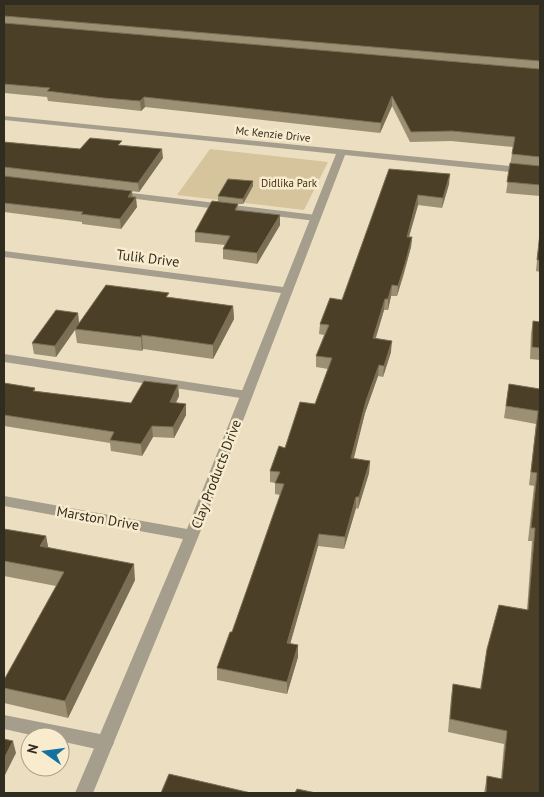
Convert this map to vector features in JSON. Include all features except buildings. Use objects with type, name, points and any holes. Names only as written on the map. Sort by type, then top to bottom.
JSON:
[{"type":"street","name":"Mc Kenzie Drive","points":[[4,118],[540,172]]},
{"type":"street","name":"Clay Products Drive","points":[[84,793],[192,535],[341,153]]},
{"type":"street","points":[[101,192],[316,218]]},
{"type":"street","name":"Tulik Drive","points":[[4,254],[288,291]]},
{"type":"street","points":[[4,358],[247,395]]},
{"type":"street","name":"Marston Drive","points":[[4,502],[192,535]]},
{"type":"street","points":[[4,722],[105,743]]},
{"type":"green space","name":"Didlika Park","points":[[210,149],[328,162],[304,210],[177,195]]}]
